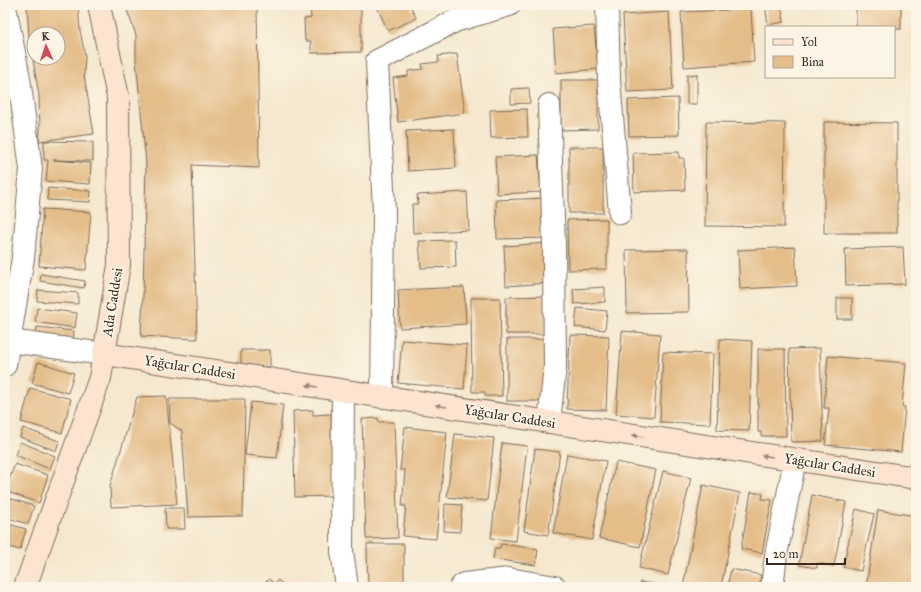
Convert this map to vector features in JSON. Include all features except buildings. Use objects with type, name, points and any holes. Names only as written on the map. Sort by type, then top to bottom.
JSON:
[{"type":"main road","name":"Ada Caddesi","points":[[25,587],[100,378],[119,265],[118,97],[99,5]]},
{"type":"main road","name":"Yağcılar Caddesi","points":[[104,354],[916,478]]},
{"type":"street","points":[[382,397],[384,211],[377,60],[455,21],[509,5]]},
{"type":"street","points":[[607,5],[609,80],[620,213]]},
{"type":"street","points":[[5,6],[19,78],[31,169],[23,258],[5,365]]},
{"type":"street","points":[[549,105],[554,246],[555,367],[549,422]]},
{"type":"street","points":[[10,341],[104,354]]},
{"type":"street","points":[[343,391],[342,551],[347,587]]},
{"type":"street","points":[[772,587],[776,555],[795,460]]},
{"type":"street","points":[[461,587],[464,584],[509,579],[555,587]]}]
